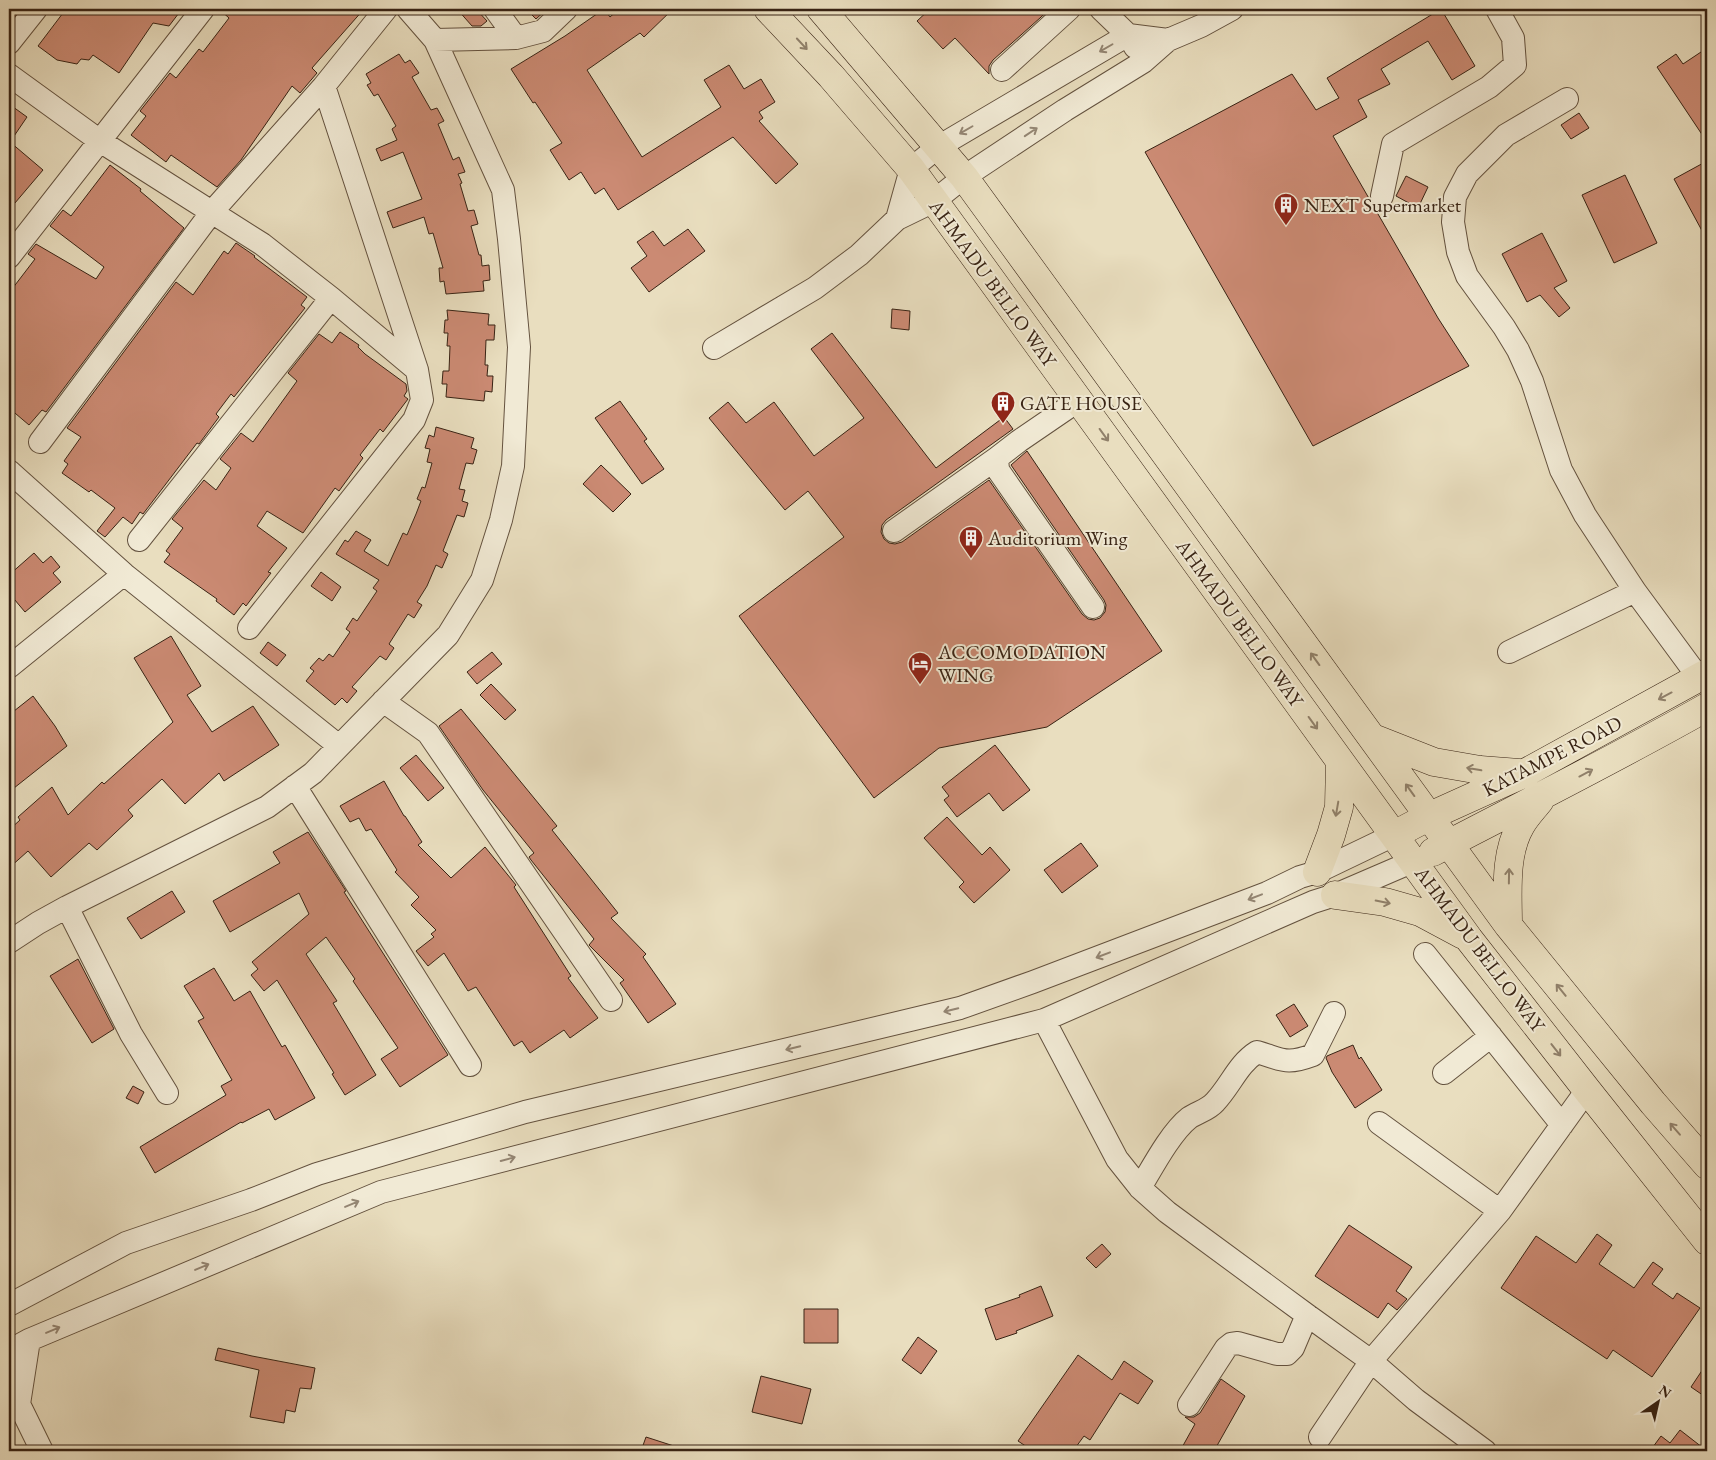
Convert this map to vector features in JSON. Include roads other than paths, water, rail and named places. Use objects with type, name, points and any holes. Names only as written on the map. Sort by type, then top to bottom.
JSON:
[{"type":"main road","name":"AHMADU BELLO WAY","points":[[768,9],[831,76],[911,169],[1470,938],[1707,1241]]},
{"type":"main road","name":"AHMADU BELLO WAY","points":[[821,9],[964,177],[1508,925],[1653,1103],[1707,1165]]},
{"type":"main road","name":"KATAMPE ROAD","points":[[1394,835],[1430,816],[1523,774],[1703,675]]},
{"type":"main road","name":"KATAMPE ROAD","points":[[1414,861],[1543,796],[1707,707]]},
{"type":"main road","points":[[1373,738],[1434,762],[1480,770],[1523,774]]},
{"type":"main road","points":[[1316,872],[1331,835],[1339,807],[1340,761]]},
{"type":"main road","points":[[1508,925],[1509,868],[1512,845],[1521,824],[1543,796]]},
{"type":"main road","points":[[1335,895],[1385,902],[1420,912],[1470,938]]},
{"type":"street","points":[[9,43],[36,9]]},
{"type":"street","points":[[9,256],[203,9]]},
{"type":"street","points":[[40,442],[211,213],[324,86],[386,9]]},
{"type":"street","points":[[9,942],[38,922],[267,807],[313,773],[448,635],[482,580],[501,520],[513,466],[519,347],[510,239],[503,190],[435,40],[408,9]]},
{"type":"street","points":[[495,9],[516,38]]},
{"type":"street","points":[[435,40],[516,38],[542,31],[566,9]]},
{"type":"street","points":[[1002,70],[1069,9]]},
{"type":"street","points":[[1101,9],[1128,35],[1143,62]]},
{"type":"street","points":[[714,348],[815,288],[859,255],[896,219],[934,201],[964,177],[1065,110],[1143,62],[1168,40],[1201,26],[1232,9]]},
{"type":"street","points":[[1382,196],[1393,144],[1489,87],[1515,65],[1512,38],[1497,9]]},
{"type":"street","points":[[896,219],[911,169],[938,147],[1128,35],[1168,40]]},
{"type":"street","points":[[9,75],[100,141],[262,244],[332,298],[417,370]]},
{"type":"street","points":[[250,628],[414,420],[422,400],[417,370],[324,86]]},
{"type":"street","points":[[1567,99],[1506,135],[1467,174],[1455,197],[1453,222],[1458,252],[1467,276],[1504,327],[1518,350],[1532,381],[1561,470],[1585,515],[1635,591],[1703,675]]},
{"type":"street","points":[[139,540],[332,298]]},
{"type":"street","points":[[894,531],[1079,400]]},
{"type":"street","points":[[997,458],[998,470],[1093,607]]},
{"type":"street","points":[[9,471],[124,574],[339,746]]},
{"type":"street","points":[[9,667],[124,574]]},
{"type":"street","points":[[1509,652],[1635,591]]},
{"type":"street","points":[[383,701],[428,733],[611,1000]]},
{"type":"street","points":[[295,786],[470,1065]]},
{"type":"street","points":[[9,1305],[126,1243],[251,1200],[317,1174],[525,1112],[960,1008],[1043,979],[1267,893],[1394,835]]},
{"type":"street","points":[[9,1351],[29,1340],[381,1192],[1044,1020],[1312,902],[1335,895],[1414,861]]},
{"type":"street","points":[[67,907],[131,1034],[167,1093]]},
{"type":"street","points":[[1425,954],[1562,1125]]},
{"type":"street","points":[[1140,1188],[1157,1159],[1179,1130],[1189,1119],[1206,1110],[1215,1102],[1246,1059],[1257,1052],[1288,1062],[1296,1062],[1313,1055],[1334,1013]]},
{"type":"street","points":[[1044,1020],[1117,1159],[1140,1188],[1167,1212],[1371,1360],[1416,1400],[1485,1451]]},
{"type":"street","points":[[1444,1073],[1491,1036]]},
{"type":"street","points":[[1320,1437],[1371,1360],[1500,1211],[1587,1090]]},
{"type":"street","points":[[1379,1122],[1500,1211]]},
{"type":"street","points":[[1188,1405],[1226,1348],[1231,1344],[1238,1343],[1277,1354],[1287,1354],[1293,1348],[1307,1315]]},
{"type":"street","points":[[29,1340],[14,1401],[42,1451]]},
{"type":"place","name":"NEXT Supermarket","points":[[1286,226]]},
{"type":"place","name":"GATE HOUSE","points":[[1003,424]]},
{"type":"place","name":"Auditorium Wing","points":[[971,559]]},
{"type":"place","name":"ACCOMODATION WING","points":[[920,685]]}]
